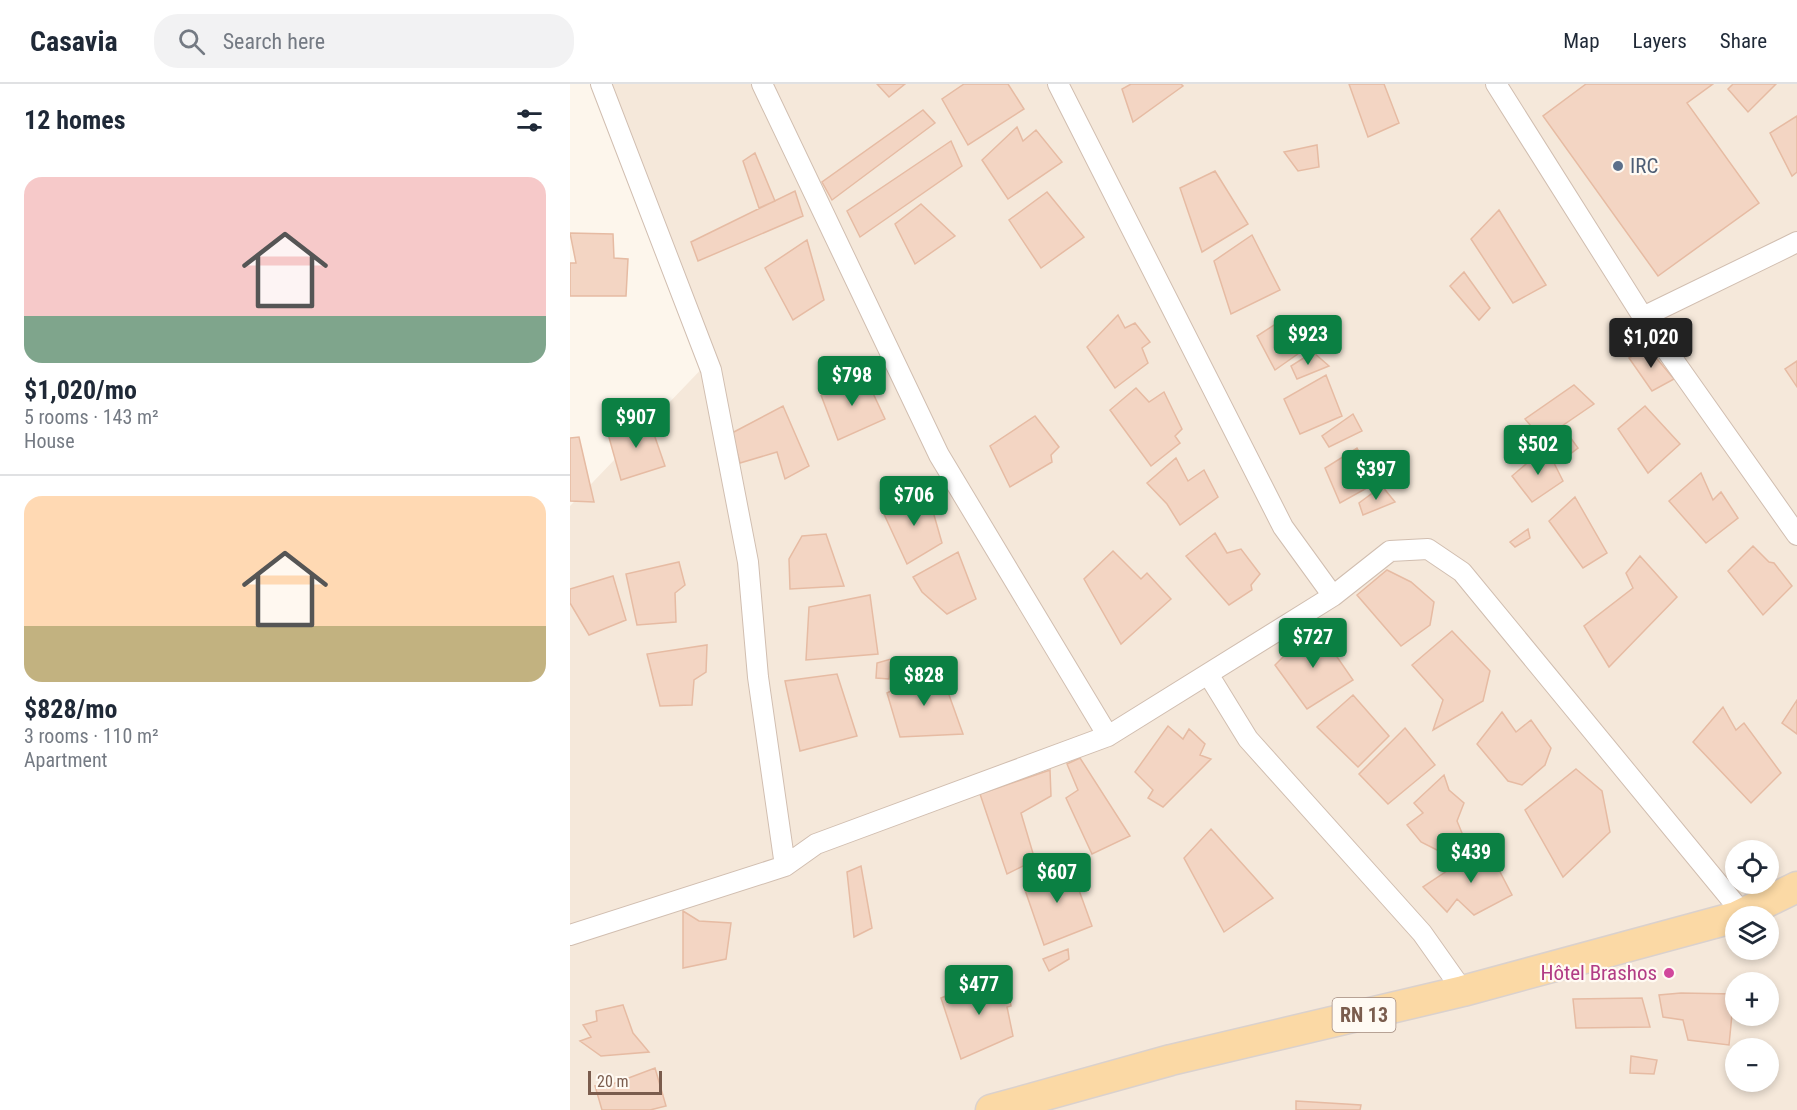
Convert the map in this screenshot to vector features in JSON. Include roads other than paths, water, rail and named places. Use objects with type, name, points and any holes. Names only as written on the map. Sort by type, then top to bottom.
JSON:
[{"type":"main road","name":"RN 13","points":[[1759,906],[1797,887]]},
{"type":"main road","name":"RN 13","points":[[991,1110],[1171,1060],[1463,991],[1725,920]]},
{"type":"street","points":[[601,84],[711,370],[748,562],[758,677],[785,866]]},
{"type":"street","points":[[762,84],[939,455],[1108,736]]},
{"type":"street","points":[[1058,84],[1283,527],[1333,596]]},
{"type":"street","points":[[1496,84],[1643,316],[1797,535]]},
{"type":"street","points":[[1643,316],[1797,242]]},
{"type":"street","points":[[570,935],[785,866],[816,844],[1108,736],[1333,596],[1390,551],[1428,549],[1462,572],[1731,906]]},
{"type":"street","points":[[1208,674],[1248,739],[1422,933],[1463,991]]},
{"type":"place","name":"IRC","points":[[1618,166]]},
{"type":"place","name":"Hôtel Brashos","points":[[1669,973]]}]
